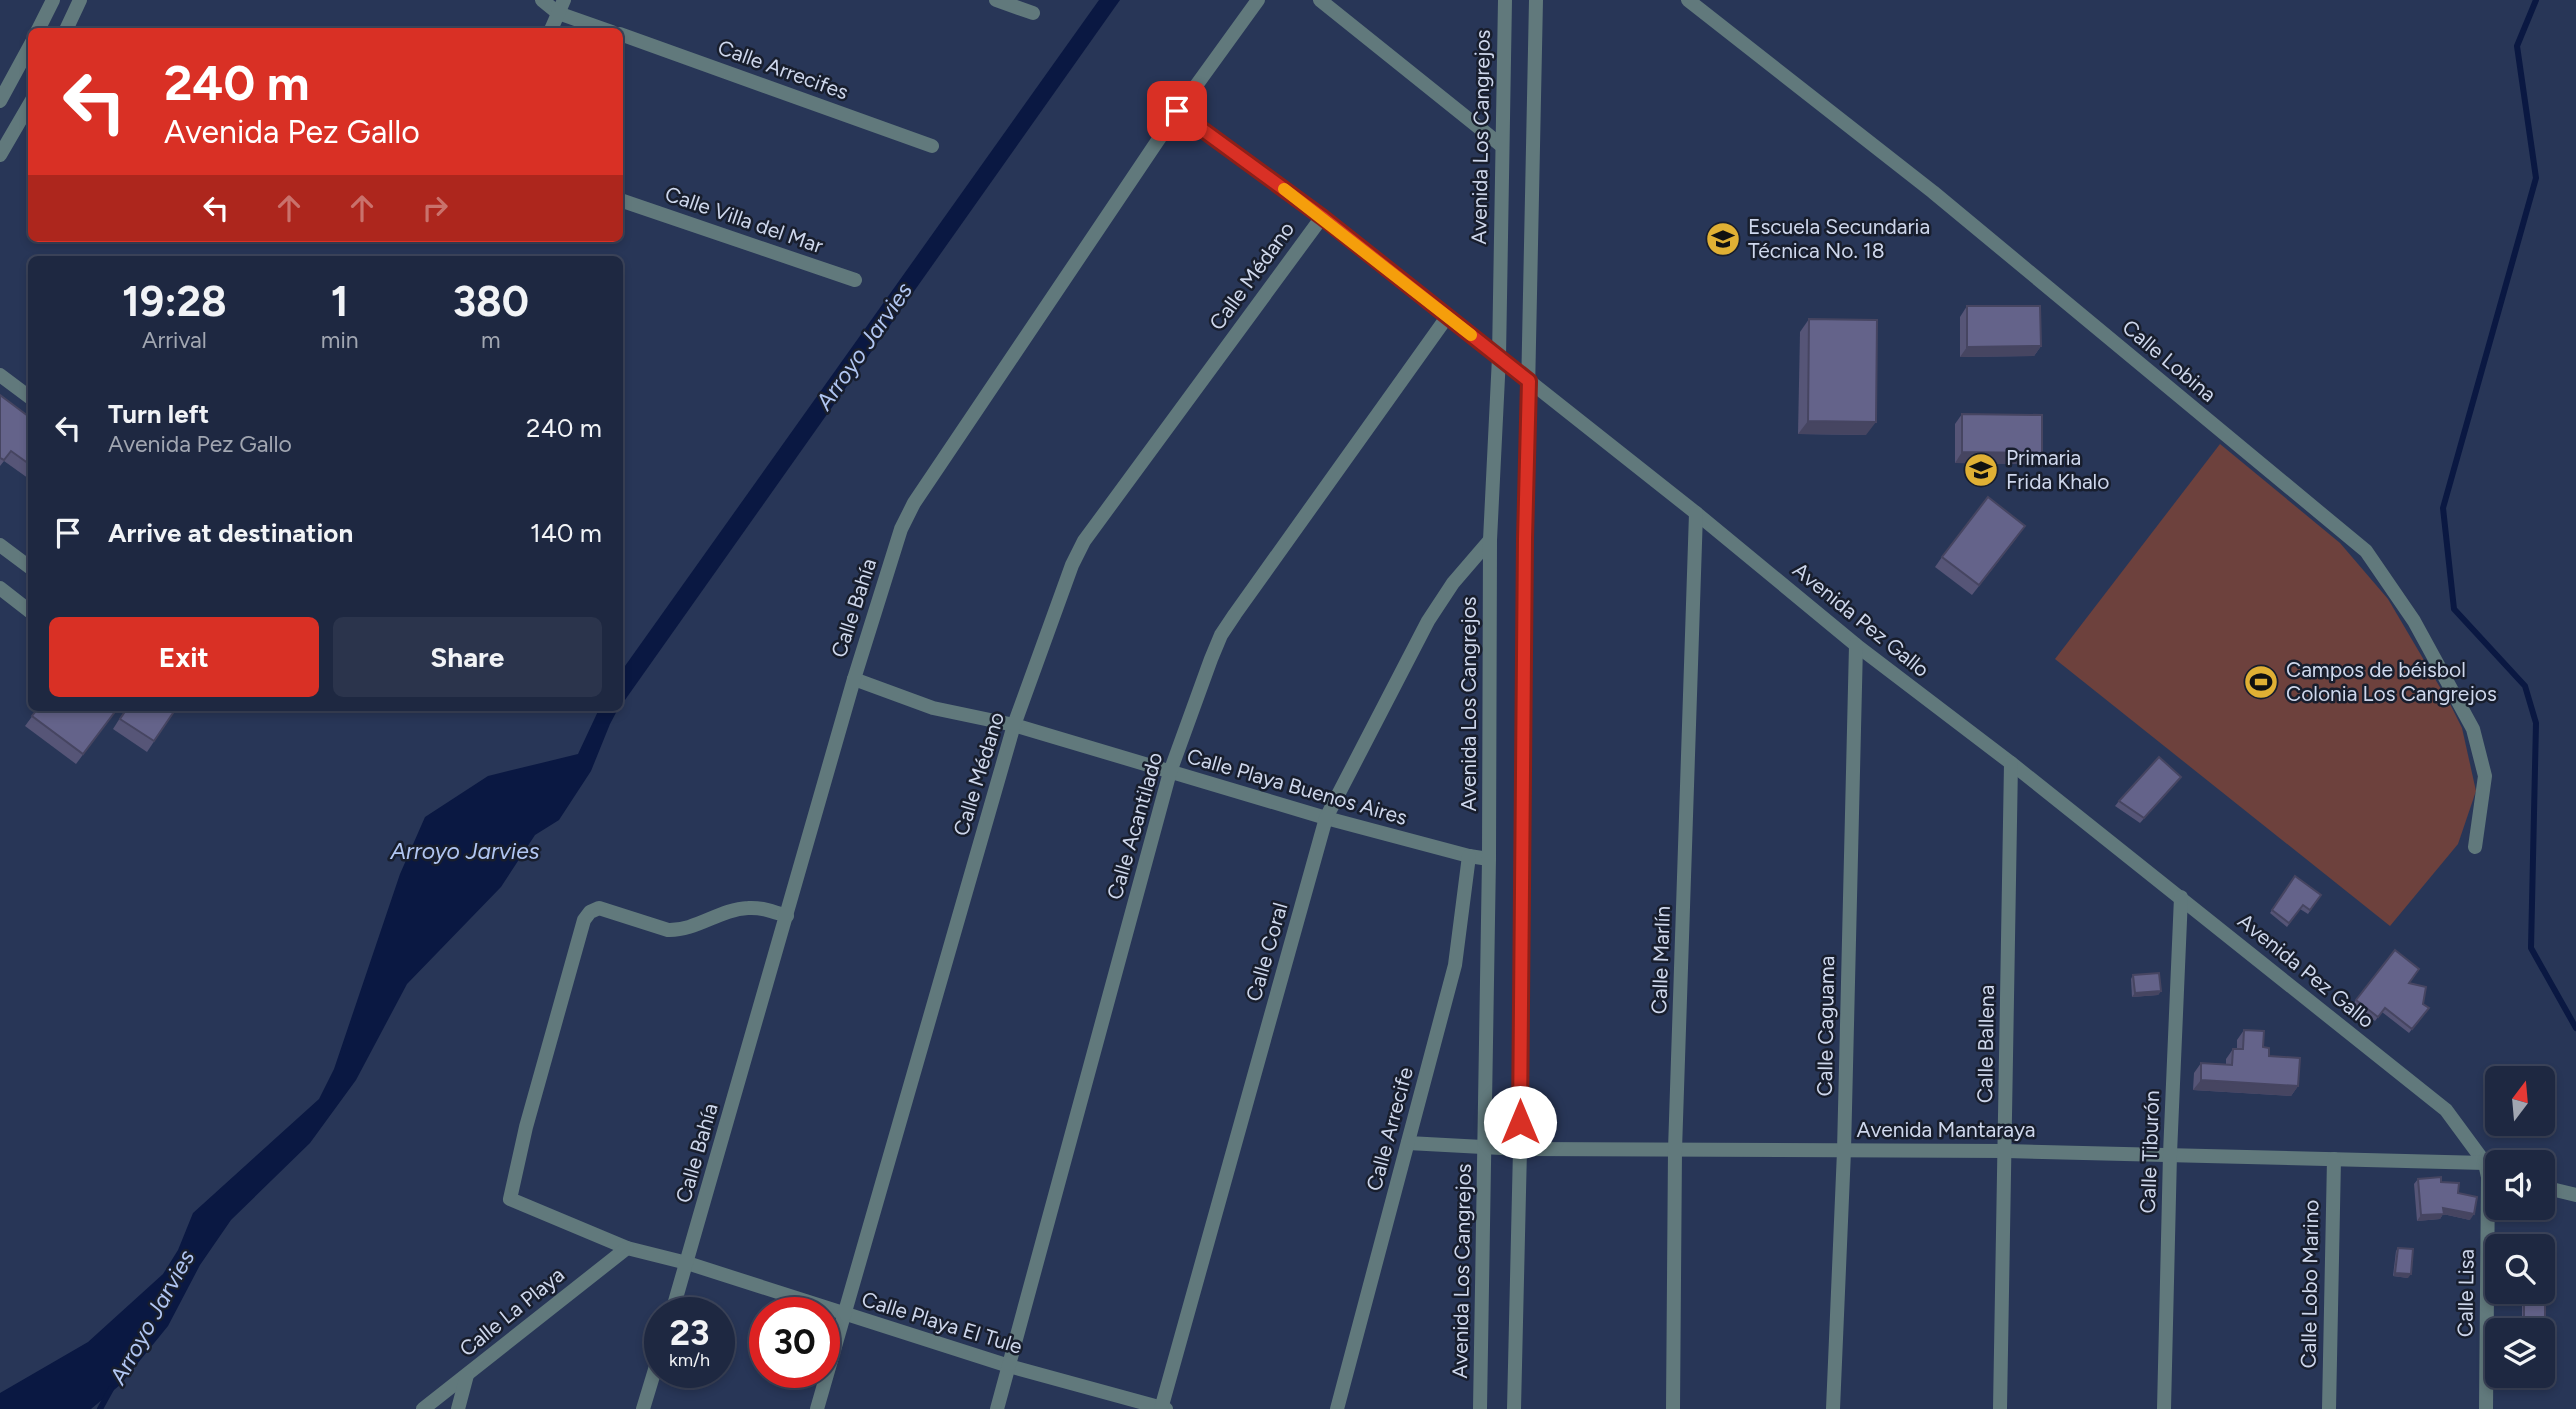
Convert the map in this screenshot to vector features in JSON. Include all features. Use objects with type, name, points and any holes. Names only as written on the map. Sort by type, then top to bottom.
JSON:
[{"type":"street","points":[[39,28],[54,0]]},
{"type":"street","points":[[67,28],[80,0]]},
{"type":"street","points":[[542,0],[561,6],[604,28]]},
{"type":"street","points":[[996,0],[1033,13]]},
{"type":"street","name":"Calle Bahía","points":[[677,1297],[853,679],[901,530],[914,503],[1177,111],[1258,0]]},
{"type":"street","points":[[1320,0],[1502,146]]},
{"type":"street","name":"Avenida Los Cangrejos","points":[[1480,1409],[1486,1148],[1490,540],[1499,357],[1505,0]]},
{"type":"street","points":[[1514,1409],[1520,1149],[1524,553],[1536,0]]},
{"type":"street","name":"Calle Lobina","points":[[1688,0],[1933,192],[2366,551],[2414,621],[2473,729],[2484,776],[2475,847]]},
{"type":"street","points":[[552,28],[561,6]]},
{"type":"street","name":"Calle Arrecifes","points":[[623,35],[932,146]]},
{"type":"street","points":[[0,101],[28,49]]},
{"type":"street","points":[[0,155],[28,107]]},
{"type":"street","name":"Avenida Pez Gallo","points":[[1177,111],[1322,217],[1696,513],[1857,645],[2181,897],[2446,1110],[2485,1166]]},
{"type":"street","name":"Calle Villa del Mar","points":[[623,201],[855,280]]},
{"type":"street","name":"Calle Médano","points":[[817,1409],[1014,724],[1072,565],[1084,541],[1322,217]]},
{"type":"street","name":"Calle Acantilado","points":[[997,1409],[1170,772],[1222,635],[1447,317]]},
{"type":"street","points":[[0,375],[28,396]]},
{"type":"street","name":"Calle Marlín","points":[[1673,1409],[1675,1150],[1696,513]]},
{"type":"street","name":"Calle Coral","points":[[1163,1409],[1326,818],[1428,621],[1453,583],[1490,540]]},
{"type":"street","points":[[0,545],[28,566]]},
{"type":"street","points":[[0,588],[28,610]]},
{"type":"street","name":"Calle Caguama","points":[[1833,1409],[1844,1151],[1857,645]]},
{"type":"street","name":"Calle Playa Buenos Aires","points":[[853,679],[933,708],[1014,724],[1326,818],[1489,859]]},
{"type":"street","name":"Calle Ballena","points":[[2000,1409],[2011,763]]},
{"type":"street","name":"Calle Arrecife","points":[[1337,1409],[1455,965],[1469,856]]},
{"type":"street","name":"Calle Tiburón","points":[[2164,1409],[2170,1154],[2181,897]]},
{"type":"street","name":"Calle Playa El Tule","points":[[787,916],[748,908],[733,910],[678,930],[667,930],[599,908],[590,912],[584,920],[533,1101],[510,1199],[627,1248],[687,1263],[1009,1366],[1163,1409]]},
{"type":"street","name":"Avenida Mantaraya","points":[[1408,1143],[1520,1149],[2170,1154],[2334,1159],[2485,1173]]},
{"type":"street","name":"Calle Lobo Marino","points":[[2329,1409],[2334,1159]]},
{"type":"street","points":[[2555,1190],[2576,1195]]},
{"type":"street","name":"Calle Lisa","points":[[2486,1409],[2489,1220]]},
{"type":"street","name":"Calle La Playa","points":[[423,1409],[627,1248]]},
{"type":"street","points":[[458,1409],[467,1375]]},
{"type":"street","points":[[643,1409],[649,1388]]},
{"type":"shaded area","name":"Campos de béisbol Colonia Los Cangrejos","points":[[2220,444],[2340,543],[2388,599],[2462,728],[2476,791],[2458,844],[2390,926],[2055,659]]},
{"type":"water","name":"Arroyo Jarvies","points":[[1099,0],[1120,0],[623,703],[623,669]]},
{"type":"water","name":"Arroyo Jarvies","points":[[598,711],[617,711],[591,771],[559,820],[535,835],[501,887],[407,984],[356,1080],[310,1143],[231,1220],[200,1265],[168,1326],[120,1385],[91,1409],[0,1409],[0,1393],[88,1342],[163,1274],[178,1250],[193,1213],[319,1099],[334,1069],[400,874],[425,817],[488,776],[578,754]]},
{"type":"building","points":[[1967,306],[2040,306],[2041,346],[1967,347]]},
{"type":"building","points":[[1809,319],[1877,320],[1876,422],[1808,421]]},
{"type":"building","points":[[0,395],[28,416],[28,463],[11,451],[4,460],[0,458]]},
{"type":"building","points":[[1962,414],[2042,415],[2042,453],[1962,452]]},
{"type":"building","points":[[1988,497],[2025,526],[1979,585],[1942,557]]},
{"type":"building","points":[[36,711],[114,713],[83,754],[32,716]]},
{"type":"building","points":[[125,711],[174,711],[154,741],[120,719]]},
{"type":"building","points":[[2159,757],[2181,777],[2144,818],[2119,801]]},
{"type":"building","points":[[2295,876],[2321,895],[2310,910],[2303,905],[2289,923],[2272,910]]},
{"type":"building","points":[[2395,950],[2419,969],[2409,983],[2426,987],[2423,1004],[2429,1008],[2412,1029],[2385,1008],[2378,1017],[2356,1000]]},
{"type":"building","points":[[2159,973],[2161,991],[2135,993],[2133,975]]},
{"type":"building","points":[[2244,1030],[2264,1031],[2263,1047],[2269,1048],[2269,1056],[2300,1058],[2298,1086],[2201,1080],[2201,1063],[2232,1065],[2233,1049],[2243,1049]]},
{"type":"building","points":[[2441,1177],[2441,1182],[2459,1183],[2458,1193],[2477,1197],[2474,1214],[2443,1208],[2444,1214],[2421,1215],[2418,1179]]},
{"type":"building","points":[[2398,1248],[2413,1249],[2411,1274],[2395,1273]]},
{"type":"building","points":[[2524,1304],[2545,1304],[2545,1318],[2524,1318]]},
{"type":"waterway","points":[[2536,0],[2517,46],[2536,178],[2443,508],[2454,609],[2525,686],[2536,723],[2531,948],[2576,1028]]},
{"type":"waterway","name":"Arroyo Jarvies","points":[[100,1409],[111,1389]]},
{"type":"slow traffic","points":[[1284,189],[1471,335]]},
{"type":"place","name":"Escuela Secundaria Técnica No. 18","points":[[1723,239]]},
{"type":"place","name":"Primaria Frida Khalo","points":[[1981,470]]},
{"type":"place","name":"Campos de béisbol Colonia Los Cangrejos","points":[[2261,682]]},
{"type":"route","points":[[1177,111],[1322,217],[1529,381],[1521,829],[1520,1122]]}]
